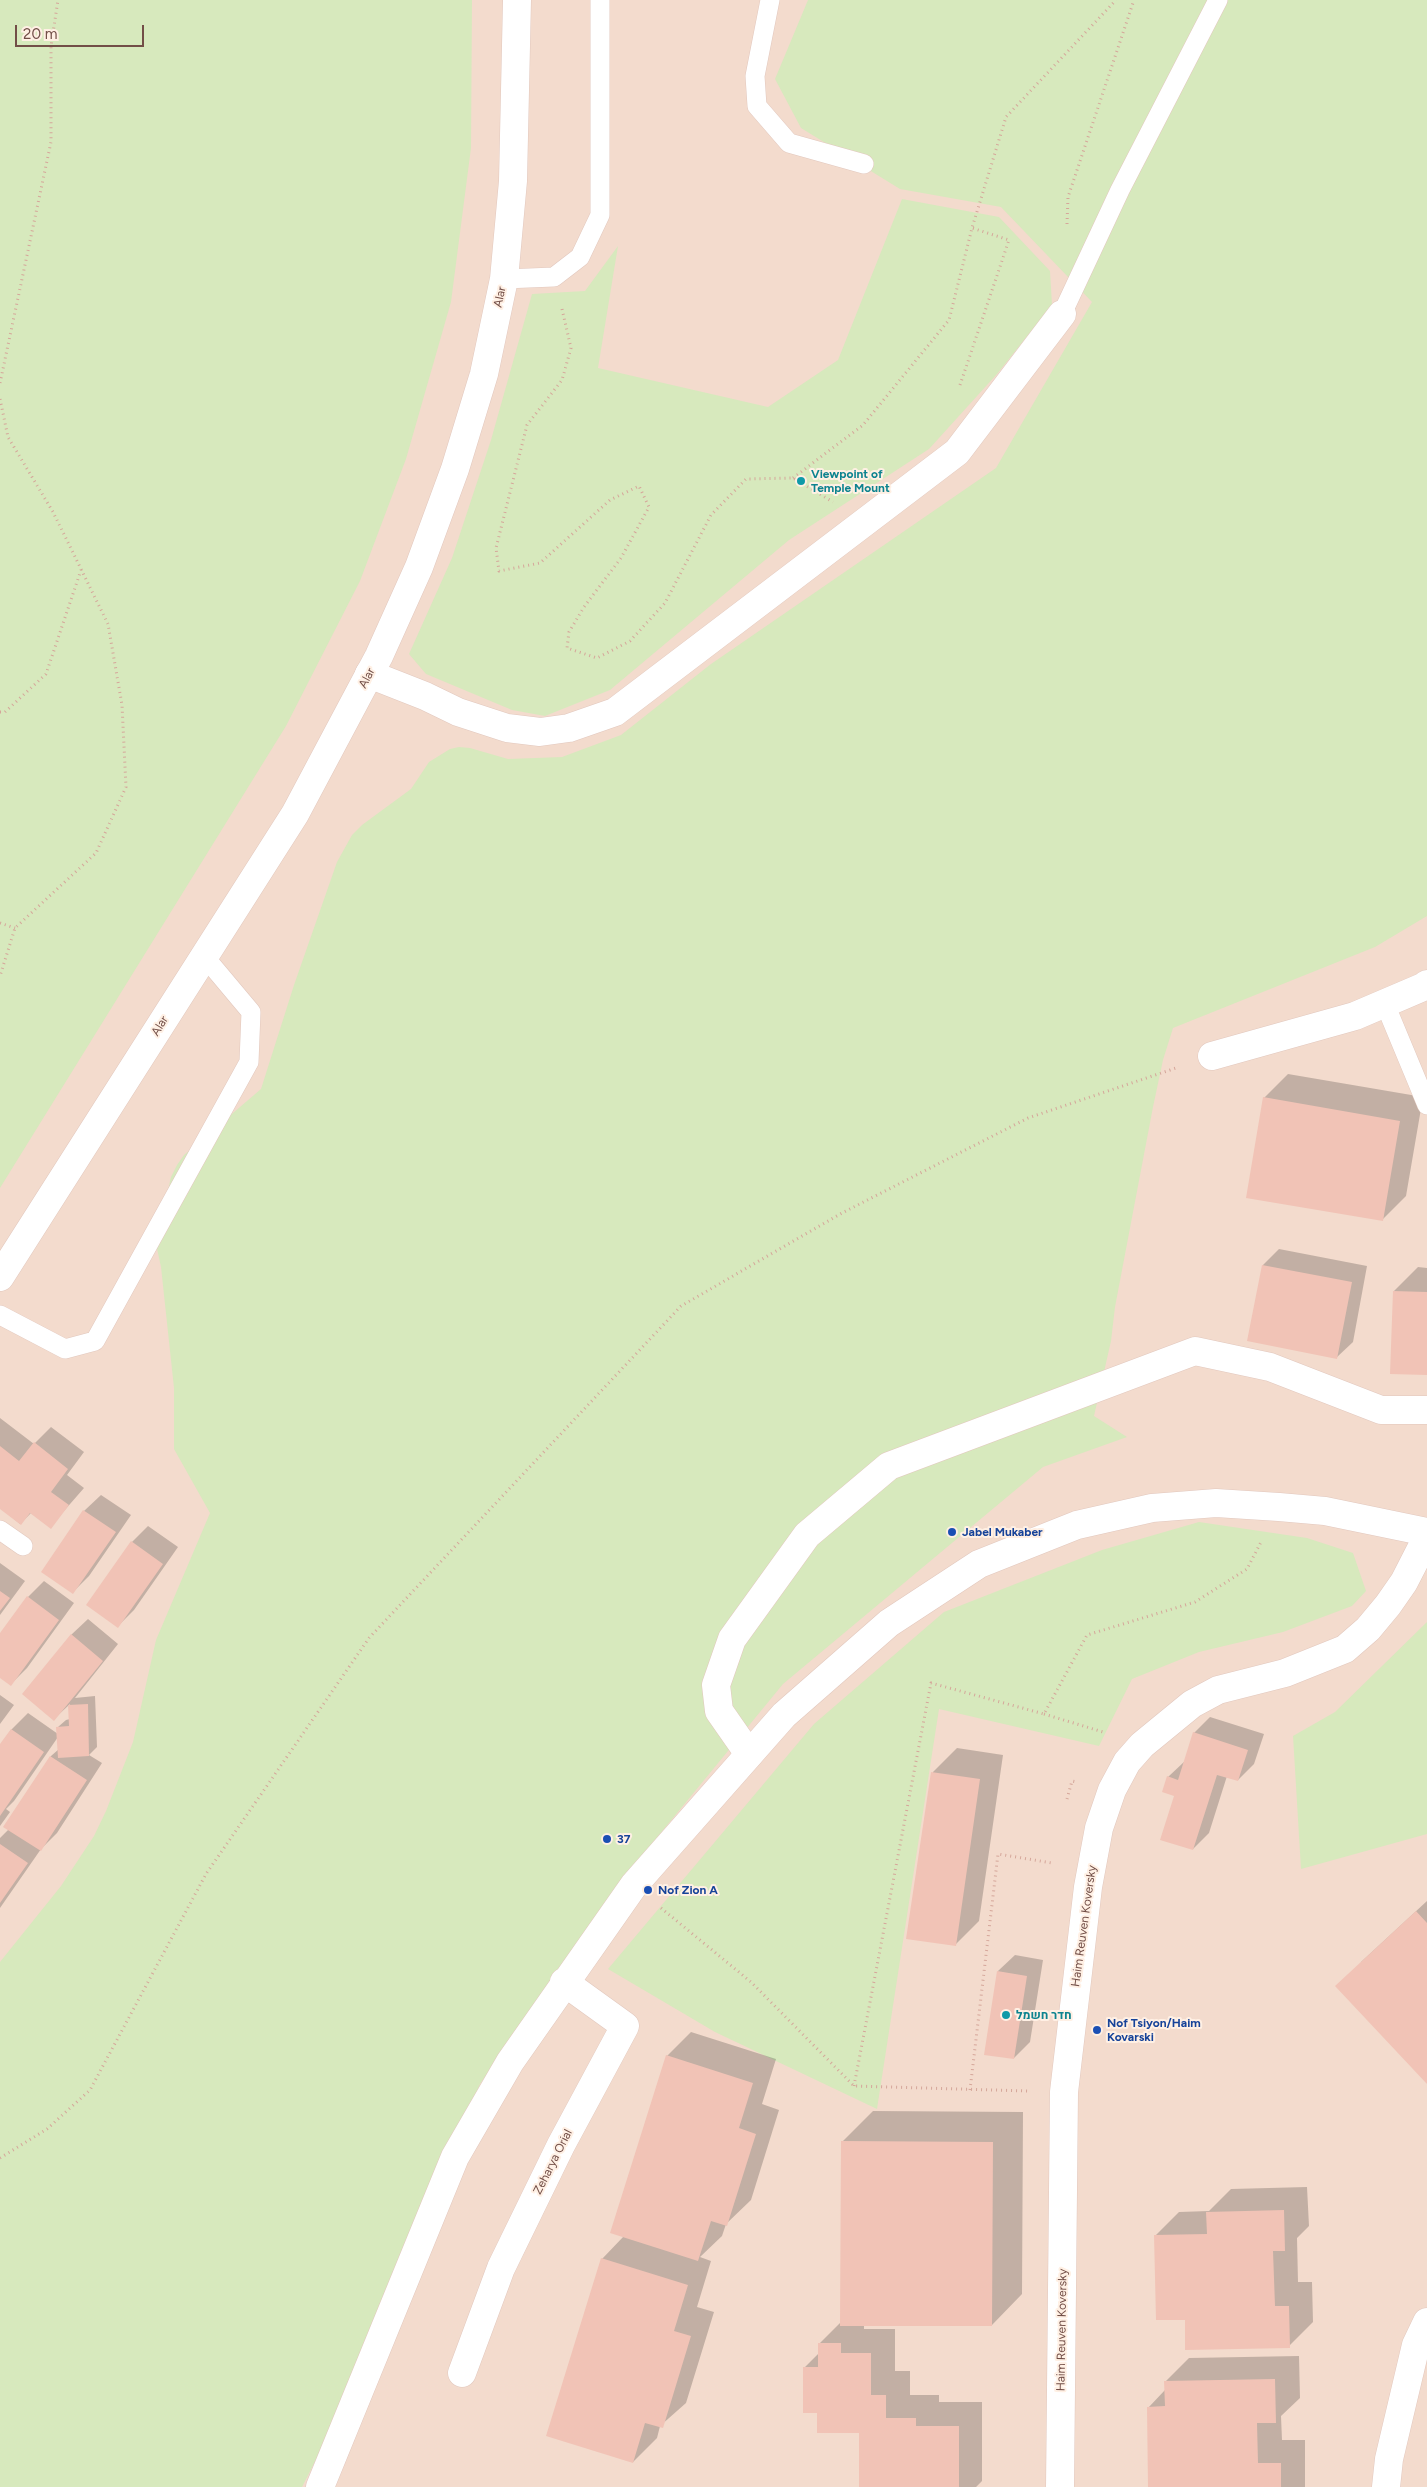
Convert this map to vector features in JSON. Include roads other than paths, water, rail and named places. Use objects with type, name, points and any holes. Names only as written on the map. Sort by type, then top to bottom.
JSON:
[{"type":"street","name":"Alar","points":[[0,1277],[295,814],[370,674],[419,567],[454,469],[484,374],[504,279],[513,181],[517,0]]},
{"type":"street","points":[[370,674],[425,696],[458,712],[507,728],[540,732],[569,728],[615,712],[957,452],[1062,314]]},
{"type":"street","points":[[1212,1056],[1356,1016],[1427,984]]},
{"type":"street","points":[[749,1754],[719,1711],[716,1686],[732,1639],[807,1534],[888,1466],[1195,1351],[1270,1367],[1381,1410],[1427,1410]]},
{"type":"street","points":[[320,2487],[454,2157],[510,2062],[564,1982],[634,1885],[784,1715],[888,1623],[979,1564],[1077,1525],[1152,1508],[1216,1503],[1325,1511],[1427,1532]]},
{"type":"street","name":"Haim Reuven Koversky","points":[[1060,2487],[1064,2092],[1088,1887],[1099,1828],[1112,1790],[1127,1762],[1142,1745],[1192,1704],[1218,1690],[1285,1673],[1345,1649],[1368,1629],[1388,1605],[1404,1582],[1427,1538]]},
{"type":"street","name":"Zeharya Orial","points":[[462,2373],[501,2268],[561,2145],[625,2026],[564,1982]]},
{"type":"street","points":[[1386,2487],[1389,2459],[1416,2345],[1427,2322]]},
{"type":"lane","points":[[504,279],[554,277],[580,257],[600,215],[600,0]]},
{"type":"lane","points":[[770,0],[755,76],[757,106],[789,143],[864,164]]},
{"type":"lane","points":[[1062,314],[1120,190],[1218,0]]},
{"type":"lane","points":[[0,1315],[65,1349],[95,1341],[249,1062],[251,1012],[204,956]]},
{"type":"lane","points":[[1385,1004],[1427,1106]]},
{"type":"lane","points":[[0,1530],[23,1546]]},
{"type":"place","name":"Viewpoint of Temple Mount","points":[[801,481]]},
{"type":"place","name":"Jabel Mukaber","points":[[952,1532]]},
{"type":"place","name":"37","points":[[607,1839]]},
{"type":"place","name":"Nof Zion A","points":[[648,1890]]},
{"type":"place","name":"חדר חשמל","points":[[1006,2015]]},
{"type":"place","name":"Nof Tsiyon/Haim Kovarski","points":[[1097,2030]]}]
